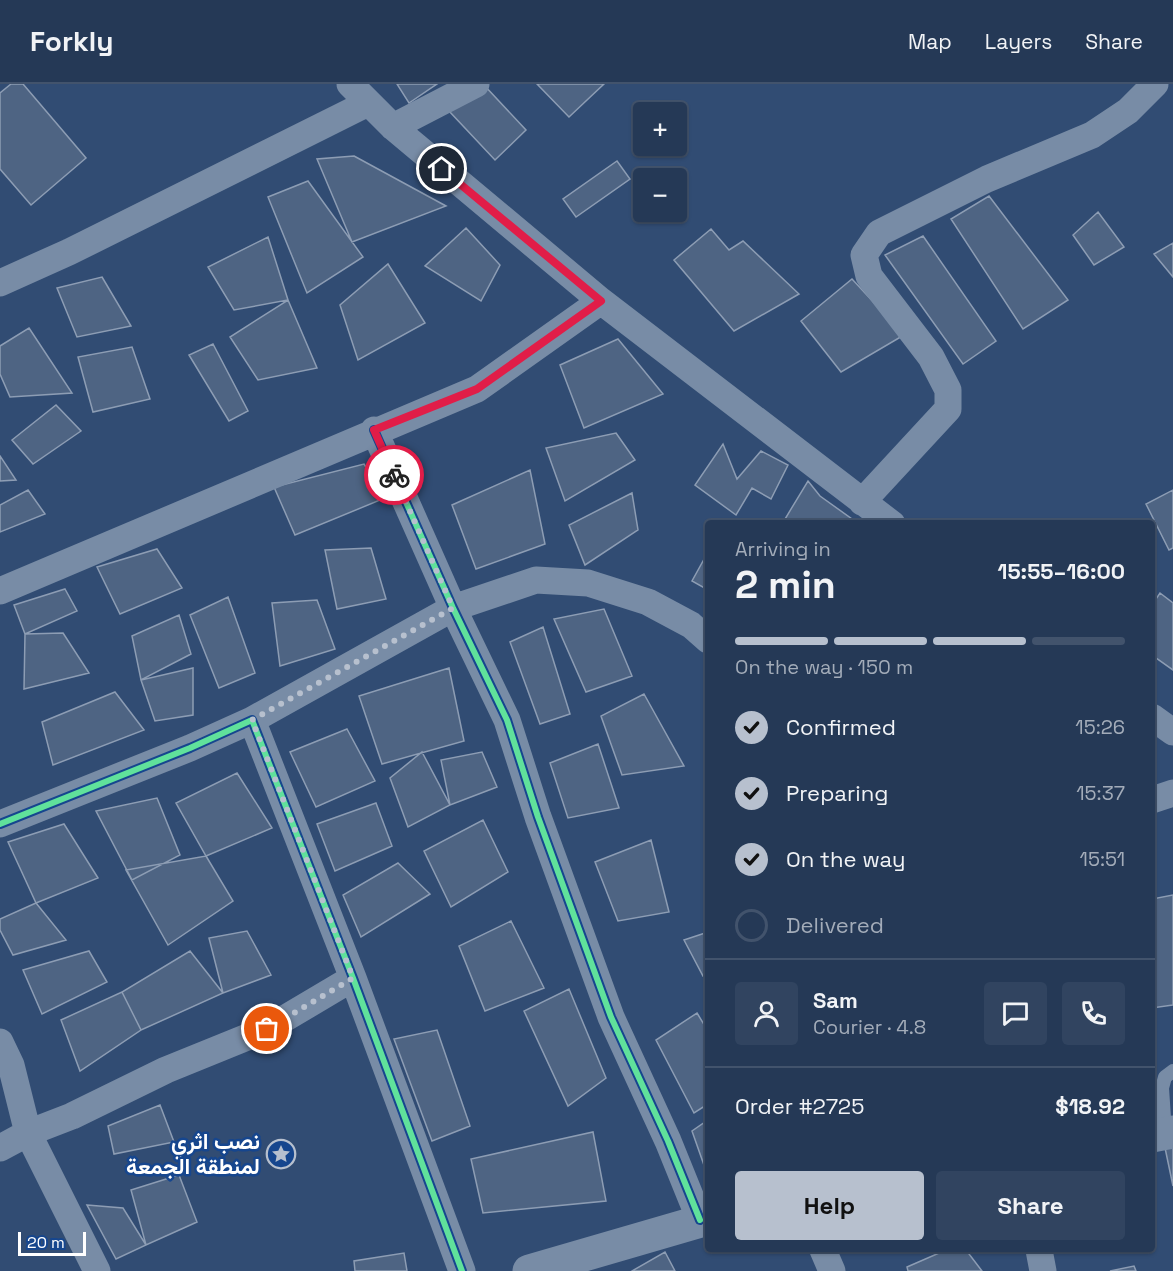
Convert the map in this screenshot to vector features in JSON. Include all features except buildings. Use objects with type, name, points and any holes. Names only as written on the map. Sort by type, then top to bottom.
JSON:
[{"type":"street","points":[[393,128],[476,84]]},
{"type":"street","points":[[862,502],[948,409],[948,390],[931,357],[869,276],[864,255],[879,233],[987,179],[1092,135],[1128,111],[1155,84]]},
{"type":"street","points":[[0,284],[69,252],[359,94],[393,128],[601,301],[887,520]]},
{"type":"street","points":[[0,591],[374,430],[477,389],[601,301]]},
{"type":"street","points":[[374,430],[453,608],[507,720],[538,817],[611,1017],[704,1220],[529,1271]]},
{"type":"street","points":[[0,824],[190,748],[252,720],[453,608],[536,580],[588,583],[648,602],[691,625],[705,637]]},
{"type":"street","points":[[1155,719],[1173,732]]},
{"type":"street","points":[[252,720],[353,978],[462,1271]]},
{"type":"street","points":[[1155,799],[1173,793]]},
{"type":"street","points":[[0,1148],[166,1070],[267,1029],[353,978]]},
{"type":"street","points":[[0,1042],[11,1065],[28,1133],[97,1271]]},
{"type":"street","points":[[824,1252],[832,1271]]},
{"type":"street","points":[[1039,1252],[1043,1271]]},
{"type":"lane","points":[[1163,1134],[1162,1088],[1165,1077],[1173,1071]]},
{"type":"cycle path","points":[[374,430],[453,608],[507,720],[538,817],[611,1017],[668,1141],[700,1220]]},
{"type":"cycle path","points":[[0,824],[190,748],[252,720],[353,978],[462,1271]]},
{"type":"way so far","points":[[267,1029],[353,978],[252,720],[453,608],[394,475]]},
{"type":"place","name":"نصب اثري لمنطقة الجمعة","points":[[281,1154]]},
{"type":"route","points":[[394,475],[374,430],[477,389],[601,301],[442,169]]}]
